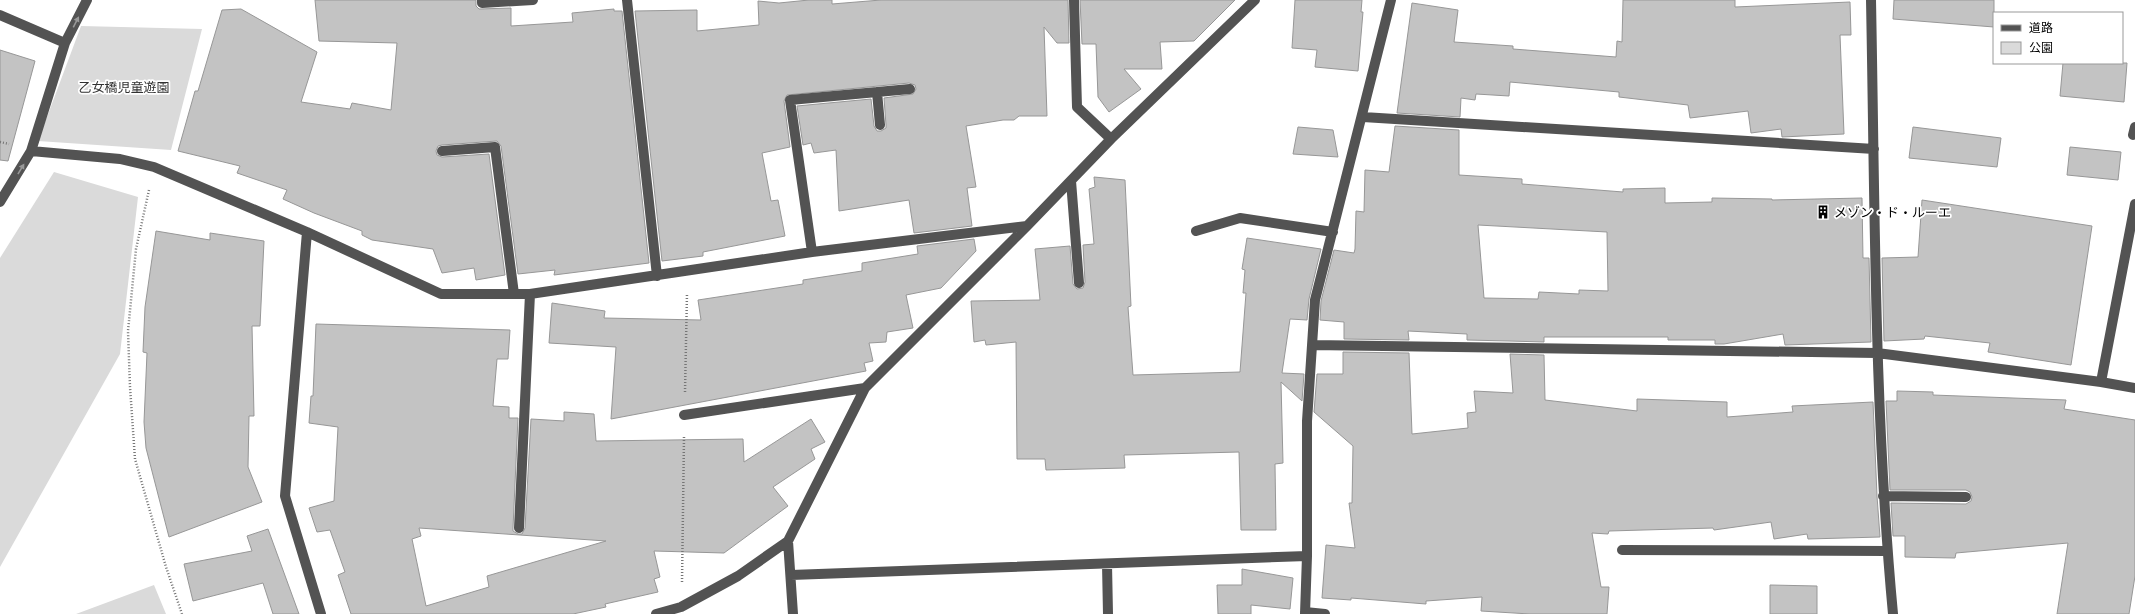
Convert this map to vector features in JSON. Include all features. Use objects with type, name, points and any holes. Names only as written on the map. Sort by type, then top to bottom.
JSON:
[{"type":"street","points":[[0,202],[32,151],[65,42],[87,0]]},
{"type":"street","points":[[482,0],[482,3],[533,0]]},
{"type":"street","points":[[627,0],[657,276]]},
{"type":"street","points":[[1074,0],[1077,107],[1111,139]]},
{"type":"street","points":[[656,614],[681,607],[738,576],[788,541],[864,388],[1027,226],[1111,139],[1255,0]]},
{"type":"street","points":[[1325,614],[1305,613],[1307,556],[1307,421],[1315,300],[1391,0]]},
{"type":"street","points":[[1871,0],[1877,353],[1883,496],[1893,614]]},
{"type":"street","points":[[0,15],[65,42]]},
{"type":"street","points":[[812,252],[790,100],[910,89]]},
{"type":"street","points":[[877,92],[880,125]]},
{"type":"street","points":[[1362,117],[1874,149]]},
{"type":"street","points":[[442,151],[495,147],[514,294]]},
{"type":"street","points":[[32,151],[120,159],[154,166],[307,232],[441,294],[530,294],[812,252],[1027,226]]},
{"type":"street","points":[[1071,181],[1079,283]]},
{"type":"street","points":[[2102,382],[2135,204]]},
{"type":"street","points":[[1196,231],[1240,218],[1333,232]]},
{"type":"street","points":[[307,232],[285,496],[321,614]]},
{"type":"street","points":[[519,528],[530,294]]},
{"type":"street","points":[[1312,346],[1877,353],[2102,382],[2135,388]]},
{"type":"street","points":[[684,415],[864,388]]},
{"type":"street","points":[[1883,496],[1966,497]]},
{"type":"street","points":[[788,541],[792,575],[793,614]]},
{"type":"street","points":[[1622,550],[1887,551]]},
{"type":"street","points":[[792,575],[1307,556]]},
{"type":"street","points":[[1107,564],[1108,614]]},
{"type":"path","points":[[154,166],[136,249],[128,331],[130,387],[135,459],[166,567],[182,614]]},
{"type":"green space","name":"乙女橋児童遊園","points":[[81,26],[202,29],[171,150],[38,141]]},
{"type":"green space","points":[[54,172],[138,197],[120,354],[0,567],[0,258]]},
{"type":"green space","points":[[154,585],[166,614],[76,614]]},
{"type":"building","points":[[315,0],[476,0],[476,6],[479,9],[511,8],[511,26],[573,22],[572,13],[614,9],[614,11],[622,11],[649,263],[554,275],[555,270],[518,274],[501,146],[497,141],[442,145],[438,146],[436,151],[437,155],[442,157],[489,154],[505,275],[476,280],[474,268],[442,273],[433,249],[372,240],[362,235],[362,231],[314,213],[283,199],[287,190],[237,173],[240,166],[178,151],[195,91],[198,91],[222,10],[241,9],[317,52],[301,102],[350,109],[352,103],[391,110],[397,43],[319,41]]},
{"type":"building","points":[[809,0],[832,0],[832,4],[881,0],[1068,0],[1069,43],[1057,43],[1044,27],[1047,116],[1019,116],[1014,120],[1003,120],[966,126],[976,187],[967,188],[972,226],[914,233],[909,200],[839,211],[836,150],[814,153],[811,143],[803,145],[797,106],[871,99],[874,126],[877,131],[881,131],[886,128],[884,98],[913,94],[916,89],[915,85],[909,83],[787,95],[784,101],[790,147],[762,153],[771,201],[778,200],[785,236],[703,252],[703,256],[662,261],[635,11],[697,10],[697,31],[759,25],[758,1],[779,3]]},
{"type":"building","points":[[1080,0],[1235,0],[1194,41],[1160,42],[1162,69],[1124,69],[1141,89],[1109,112],[1098,97],[1096,44],[1082,44]]},
{"type":"building","points":[[1295,0],[1362,0],[1361,12],[1363,12],[1358,71],[1315,67],[1317,50],[1292,48]]},
{"type":"building","points":[[1623,0],[1735,0],[1735,7],[1850,2],[1851,35],[1840,35],[1844,134],[1782,137],[1781,129],[1751,133],[1748,111],[1690,118],[1688,105],[1619,97],[1619,92],[1510,82],[1509,96],[1476,94],[1475,100],[1461,98],[1460,117],[1397,113],[1412,3],[1458,10],[1454,42],[1513,46],[1513,49],[1616,57],[1617,41],[1622,42]]},
{"type":"building","points":[[1894,0],[1994,0],[1993,27],[1893,19]]},
{"type":"building","points":[[0,50],[35,61],[8,161],[0,160]]},
{"type":"building","points":[[2127,63],[2124,102],[2060,96],[2063,64]]},
{"type":"building","points":[[1395,126],[1459,130],[1459,175],[1522,179],[1522,184],[1623,192],[1623,189],[1665,188],[1665,203],[1712,202],[1712,198],[1772,200],[1862,198],[1863,258],[1869,258],[1871,342],[1785,345],[1783,334],[1724,344],[1715,344],[1715,340],[1668,340],[1668,337],[1544,337],[1544,342],[1467,340],[1467,334],[1408,331],[1409,340],[1344,339],[1344,322],[1320,320],[1321,301],[1334,250],[1354,253],[1356,211],[1364,212],[1365,170],[1389,172]],"holes":[[[1478,225],[1607,232],[1608,291],[1579,290],[1579,294],[1539,292],[1538,299],[1484,298]]]},
{"type":"building","points":[[1298,127],[1333,130],[1338,157],[1293,154]]},
{"type":"building","points":[[1913,127],[2001,138],[1997,167],[1909,158]]},
{"type":"building","points":[[2070,147],[2121,152],[2118,180],[2067,175]]},
{"type":"building","points":[[1094,177],[1125,180],[1131,306],[1128,307],[1133,375],[1240,372],[1246,293],[1243,293],[1245,270],[1242,269],[1247,238],[1321,249],[1309,299],[1307,320],[1290,319],[1282,373],[1304,374],[1302,401],[1281,382],[1283,463],[1275,464],[1276,530],[1241,530],[1239,452],[1124,455],[1125,468],[1046,470],[1045,459],[1017,459],[1016,342],[986,345],[985,340],[974,342],[971,301],[1040,300],[1035,249],[1070,246],[1073,284],[1077,289],[1083,288],[1085,282],[1083,245],[1094,244],[1089,189],[1095,187]]},
{"type":"building","points":[[1922,200],[2092,226],[2071,365],[1988,352],[1990,343],[1925,336],[1924,339],[1884,341],[1882,258],[1918,257]]},
{"type":"building","points":[[156,231],[210,240],[210,233],[264,241],[260,326],[252,326],[254,416],[249,416],[248,467],[262,502],[169,537],[146,448],[144,422],[147,353],[143,352],[145,307]]},
{"type":"building","points":[[974,239],[976,251],[941,288],[906,295],[913,328],[887,332],[886,342],[869,343],[873,361],[864,363],[866,371],[611,419],[616,347],[549,343],[552,303],[605,311],[604,318],[701,320],[698,300],[803,284],[803,280],[862,271],[862,263],[918,254],[917,246]]},
{"type":"building","points":[[316,324],[510,330],[508,359],[497,359],[493,406],[509,407],[509,418],[518,418],[513,531],[518,534],[522,534],[525,528],[531,419],[564,421],[564,412],[594,414],[596,441],[743,439],[744,462],[811,419],[825,442],[811,449],[815,459],[773,487],[788,506],[724,553],[654,551],[660,577],[654,579],[658,592],[605,604],[606,607],[573,614],[351,614],[338,575],[345,572],[330,530],[317,532],[309,508],[334,501],[338,427],[309,423],[311,396],[313,396]],"holes":[[[419,528],[606,541],[487,576],[489,587],[426,606],[412,539],[421,536]]]},
{"type":"building","points":[[1343,352],[1409,353],[1412,434],[1468,428],[1467,413],[1476,412],[1474,391],[1513,393],[1510,354],[1544,355],[1545,400],[1637,411],[1637,399],[1727,402],[1727,417],[1793,412],[1792,406],[1873,402],[1880,537],[1808,539],[1807,534],[1774,539],[1771,522],[1714,530],[1713,528],[1609,531],[1608,534],[1592,533],[1601,587],[1609,587],[1607,614],[1530,614],[1481,611],[1482,597],[1426,601],[1426,604],[1351,598],[1351,600],[1322,598],[1326,545],[1355,548],[1349,503],[1352,503],[1353,446],[1314,412],[1317,374],[1343,374]]},
{"type":"building","points":[[1897,391],[1933,392],[1933,395],[2066,400],[2064,409],[2135,420],[2135,576],[2129,614],[2057,614],[2068,543],[1956,553],[1955,558],[1905,557],[1905,536],[1893,536],[1891,503],[1966,504],[1971,501],[1972,497],[1970,492],[1966,490],[1890,490],[1886,401],[1897,401]]},
{"type":"building","points":[[268,529],[299,614],[273,614],[263,583],[193,601],[184,564],[252,551],[247,536]]},
{"type":"building","points":[[1242,569],[1293,578],[1290,609],[1251,605],[1251,614],[1218,614],[1217,585],[1242,585]]},
{"type":"building","points":[[1770,585],[1817,586],[1817,614],[1770,614]]},
{"type":"place","name":"メゾン・ド・ルーエ","points":[[1823,212]]}]
